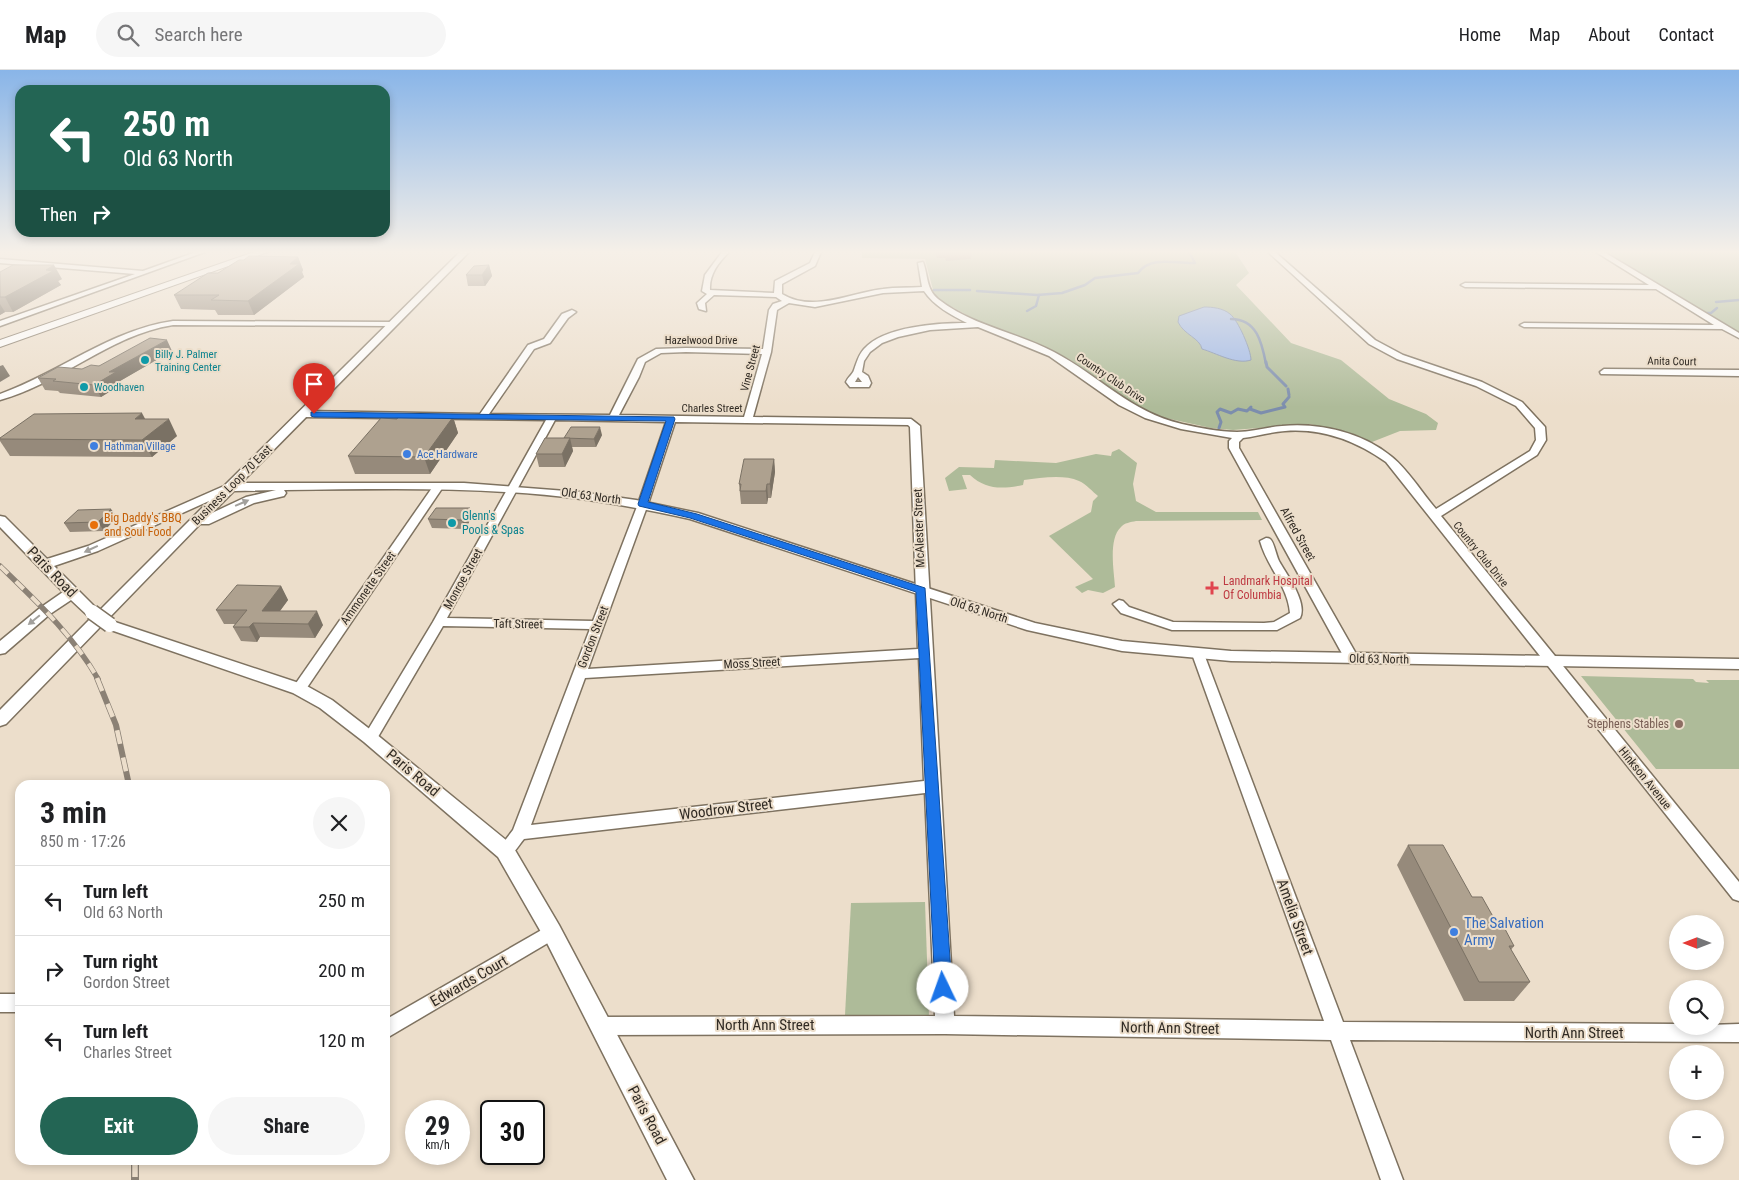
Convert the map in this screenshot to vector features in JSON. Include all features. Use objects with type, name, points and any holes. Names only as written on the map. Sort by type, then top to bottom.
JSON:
[{"type":"highway","points":[[0,335],[80,304]]},
{"type":"highway","points":[[0,335],[93,304]]},
{"type":"highway","points":[[0,344],[115,304]]},
{"type":"main road","name":"Business Loop 70 East","points":[[0,720],[413,304]]},
{"type":"main road","points":[[183,534],[212,516],[250,500],[319,486]]},
{"type":"main road","name":"Old 63 North","points":[[232,487],[514,488],[579,494],[643,504],[694,516],[1032,627],[1122,646],[1198,654],[1352,659],[1739,664]]},
{"type":"main road","points":[[45,564],[84,553],[200,498],[232,487]]},
{"type":"main road","name":"Paris Road","points":[[0,520],[45,564],[71,593],[110,625],[298,689],[326,704],[370,738],[505,851],[552,932],[681,1180]]},
{"type":"main road","points":[[0,649],[45,611],[71,593]]},
{"type":"street","points":[[0,324],[57,304]]},
{"type":"street","points":[[701,304],[703,309]]},
{"type":"street","name":"Vine Street","points":[[748,419],[767,352],[773,310],[781,304]]},
{"type":"street","points":[[797,304],[821,304]]},
{"type":"street","name":"Country Club Drive","points":[[941,304],[980,325],[1050,353],[1081,371],[1132,409],[1171,424],[1198,430],[1241,435],[1285,428],[1312,428],[1364,443],[1390,460],[1552,661]]},
{"type":"street","points":[[1329,304],[1372,342],[1400,357],[1467,379],[1503,395],[1524,408],[1540,427],[1541,440],[1534,454],[1434,515]]},
{"type":"street","points":[[1685,304],[1739,336]]},
{"type":"street","points":[[483,416],[531,347],[547,341],[565,316],[572,312]]},
{"type":"street","points":[[0,397],[39,382],[132,333],[154,326],[174,323],[393,324]]},
{"type":"street","points":[[858,373],[860,361],[872,346],[899,334],[944,325],[980,325]]},
{"type":"street","points":[[1524,325],[1724,327]]},
{"type":"street","name":"Hazelwood Drive","points":[[613,418],[640,362],[659,352],[686,350],[767,352]]},
{"type":"street","name":"Anita Court","points":[[1604,372],[1739,373]]},
{"type":"street","name":"Charles Street","points":[[303,414],[911,422]]},
{"type":"street","name":"Monroe Street","points":[[370,738],[439,622],[552,418]]},
{"type":"street","name":"Gordon Street","points":[[505,851],[520,833],[643,504],[671,419]]},
{"type":"street","name":"McAlester Street","points":[[911,422],[915,426],[925,652],[946,1025]]},
{"type":"street","points":[[1198,430],[1234,448],[1234,441],[1241,435]]},
{"type":"street","name":"Alfred Street","points":[[1234,448],[1352,659]]},
{"type":"street","name":"Ammonette Street","points":[[298,689],[438,487]]},
{"type":"street","points":[[1119,604],[1125,610],[1172,626],[1264,628],[1277,626],[1296,615],[1296,603],[1270,554],[1266,541]]},
{"type":"street","name":"Taft Street","points":[[439,622],[598,625]]},
{"type":"street","name":"Moss Street","points":[[579,674],[925,652]]},
{"type":"street","name":"Amelia Street","points":[[1198,654],[1392,1180]]},
{"type":"street","name":"Hinkson Avenue","points":[[1552,661],[1739,894]]},
{"type":"street","name":"Woodrow Street","points":[[520,833],[932,786]]},
{"type":"street","name":"Edwards Court","points":[[390,1027],[552,932]]},
{"type":"street","points":[[0,1003],[15,1003]]},
{"type":"street","name":"North Ann Street","points":[[600,1026],[946,1025],[1336,1031],[1739,1033]]},
{"type":"green space","points":[[946,304],[1254,304],[1291,343],[1341,360],[1389,399],[1426,414],[1438,423],[1436,430],[1400,431],[1372,442],[1341,431],[1310,424],[1233,430],[1211,428],[1161,417],[1140,408],[1069,359],[1045,347],[978,321]]},
{"type":"green space","points":[[1690,304],[1739,304],[1739,333]]},
{"type":"green space","points":[[1119,449],[1137,463],[1133,484],[1136,501],[1156,512],[1258,512],[1262,520],[1136,521],[1126,524],[1117,532],[1114,539],[1115,587],[1103,593],[1088,590],[1082,593],[1075,587],[1093,579],[1049,536],[1091,512],[1093,501],[1098,496],[1087,486],[1073,479],[1052,477],[1024,480],[1023,485],[995,487],[988,486],[970,475],[962,475],[967,489],[949,491],[945,478],[959,467],[994,468],[995,460],[1056,463],[1096,454],[1111,456],[1112,452]]},
{"type":"green space","name":"Stephens Stables","points":[[1581,676],[1693,679],[1696,682],[1709,683],[1706,680],[1739,680],[1739,769],[1656,769]]},
{"type":"green space","points":[[925,902],[929,1017],[845,1015],[851,903]]},
{"type":"water","points":[[1204,307],[1221,309],[1233,317],[1244,336],[1251,360],[1233,360],[1202,349],[1201,345],[1184,330],[1178,322],[1179,316]]},
{"type":"building","points":[[150,338],[167,340],[109,372],[116,372],[94,385],[38,378],[58,367],[82,369],[91,365],[99,366]]},
{"type":"building","points":[[142,413],[135,419],[169,419],[142,440],[0,439],[34,414]]},
{"type":"building","points":[[399,416],[453,417],[424,457],[348,456],[381,418],[397,419]]},
{"type":"building","points":[[571,427],[600,427],[594,439],[564,438]]},
{"type":"building","points":[[545,438],[570,438],[562,454],[536,454]]},
{"type":"building","points":[[744,459],[774,459],[770,484],[767,484],[766,491],[740,491],[741,484],[739,484]]},
{"type":"building","points":[[436,508],[470,508],[462,520],[428,519]]},
{"type":"building","points":[[111,509],[98,522],[64,523],[78,510]]},
{"type":"building","points":[[237,585],[281,586],[262,611],[317,611],[308,624],[253,623],[249,627],[233,627],[247,610],[216,610]]},
{"type":"building","points":[[1408,845],[1443,845],[1472,897],[1482,897],[1500,929],[1505,929],[1514,946],[1509,946],[1530,982],[1479,982]]},
{"type":"waterway","points":[[1027,311],[1037,304]]},
{"type":"waterway","points":[[1707,313],[1711,313],[1717,308]]},
{"type":"waterway","points":[[1231,319],[1247,323],[1257,334],[1266,364]]},
{"type":"waterway","points":[[1266,362],[1267,367],[1286,386]]},
{"type":"waterway","points":[[1288,389],[1289,395]]},
{"type":"waterway","points":[[1250,409],[1261,413],[1285,407],[1283,404],[1289,397]]},
{"type":"waterway","points":[[1219,428],[1221,422],[1217,412],[1220,409],[1231,413],[1238,409],[1247,411],[1251,407]]},
{"type":"railway","points":[[0,566],[65,633],[98,679]]},
{"type":"railway","points":[[97,678],[116,725],[128,780]]},
{"type":"railway","points":[[135,1165],[135,1180]]},
{"type":"place","name":"Billy J. Palmer Training Center","points":[[145,360]]},
{"type":"place","name":"Woodhaven","points":[[84,387]]},
{"type":"place","name":"Hathman Village","points":[[94,446]]},
{"type":"place","name":"Ace Hardware","points":[[407,454]]},
{"type":"place","name":"Glenn's Pools & Spas","points":[[452,523]]},
{"type":"place","name":"Big Daddy's BBQ and Soul Food","points":[[94,525]]},
{"type":"place","name":"Landmark Hospital Of Columbia","points":[[1212,588]]},
{"type":"place","name":"Stephens Stables","points":[[1679,724]]},
{"type":"place","name":"The Salvation Army","points":[[1454,932]]},
{"type":"route","points":[[314,414],[671,419],[643,504],[694,516],[922,591],[943,988]]}]
